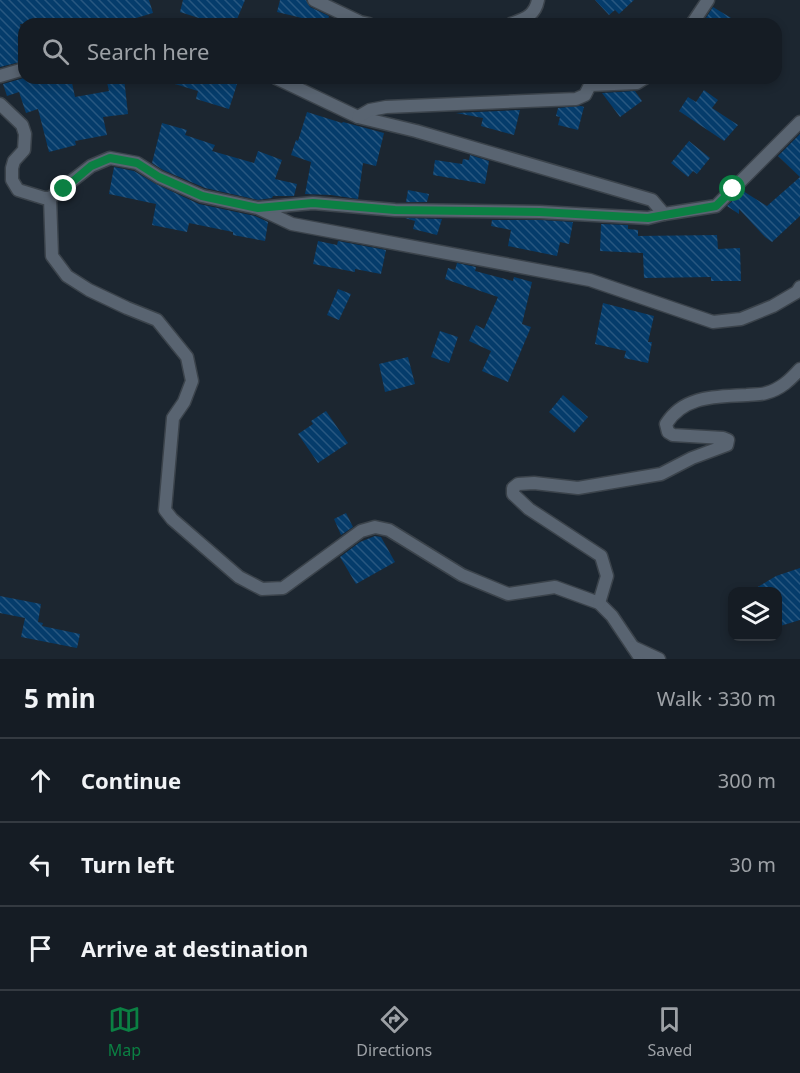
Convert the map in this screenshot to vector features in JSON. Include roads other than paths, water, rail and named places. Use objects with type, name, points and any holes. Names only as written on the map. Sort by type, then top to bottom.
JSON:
[{"type":"street","points":[[314,0],[352,18]]},
{"type":"street","points":[[524,18],[535,10],[538,0]]},
{"type":"street","points":[[696,18],[708,0]]},
{"type":"street","points":[[0,76],[18,71]]},
{"type":"street","points":[[289,84],[358,117],[416,131],[652,200],[664,214]]},
{"type":"street","points":[[358,117],[370,110],[386,107],[576,99],[585,95],[588,84]]},
{"type":"street","points":[[0,104],[22,125],[25,134],[24,150],[14,161],[12,168],[14,185],[18,190],[44,198],[50,198],[91,166],[110,158],[137,163],[159,177],[202,196],[258,208],[292,224],[590,280],[713,322],[741,319],[773,306],[797,292],[800,287]]},
{"type":"street","points":[[258,208],[313,203],[395,210],[540,212],[648,218],[716,206],[800,122]]},
{"type":"street","points":[[50,198],[52,256],[67,276],[89,290],[157,320],[187,357],[192,381],[184,402],[173,418],[165,510],[172,519],[238,577],[261,589],[283,588],[360,531],[375,527],[389,530],[462,576],[508,594],[555,587],[598,603],[612,616],[641,659]]},
{"type":"street","points":[[598,603],[607,576],[601,556],[529,509],[513,494],[513,488],[518,484],[534,483],[578,488],[661,474],[727,445],[728,440],[723,438],[673,435],[668,432],[666,424],[672,414],[682,405],[694,400],[765,394],[787,384],[800,369]]},
{"type":"street","points":[[633,647],[659,659]]}]
